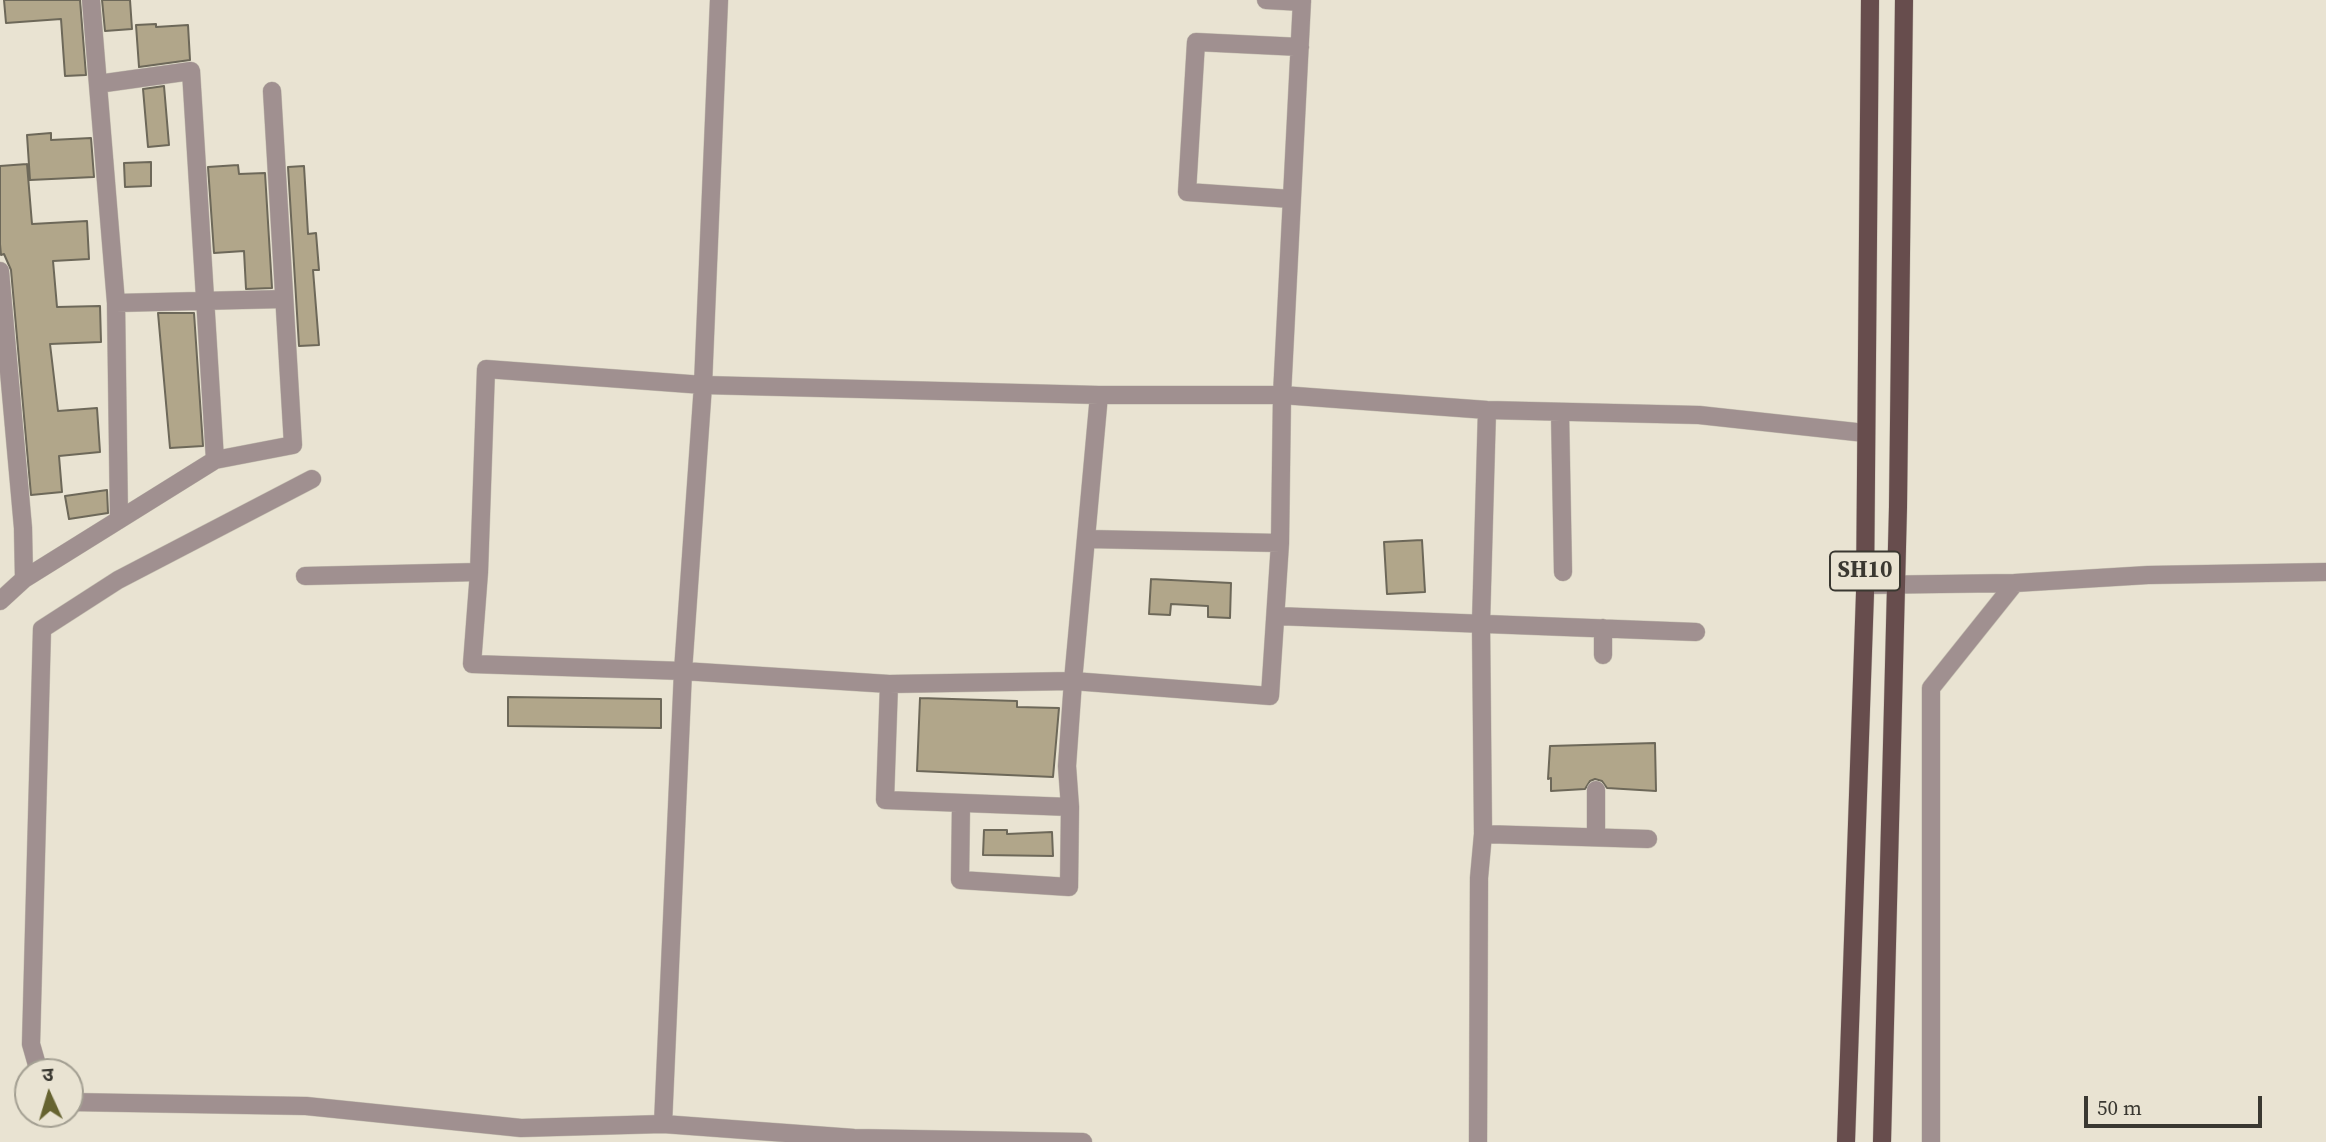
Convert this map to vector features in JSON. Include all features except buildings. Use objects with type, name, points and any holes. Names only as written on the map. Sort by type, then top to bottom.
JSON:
[{"type":"main road","name":"SH10","points":[[1846,1142],[1865,585],[1870,0]]},
{"type":"main road","name":"SH10","points":[[1882,1142],[1897,585],[1904,0]]},
{"type":"street","points":[[91,0],[116,303],[119,520]]},
{"type":"street","points":[[663,1124],[683,671],[703,384],[719,0]]},
{"type":"street","points":[[1266,0],[1302,1],[1282,395],[1280,543],[1270,695],[1073,681],[889,684],[683,671],[472,664],[479,572],[486,369],[703,384],[1099,396],[1282,395],[1487,410],[1699,415],[1865,433]]},
{"type":"street","points":[[1291,199],[1187,192],[1196,41],[1300,47]]},
{"type":"street","points":[[98,84],[191,71],[215,460]]},
{"type":"street","points":[[0,600],[24,579],[215,460],[293,445],[272,91]]},
{"type":"street","points":[[0,281],[23,528],[24,579]]},
{"type":"street","points":[[116,303],[207,303],[284,299]]},
{"type":"street","points":[[961,804],[960,880],[1069,887],[1070,807],[1067,766],[1099,396]]},
{"type":"street","points":[[1478,1142],[1479,878],[1483,834],[1482,623],[1487,410]]},
{"type":"street","points":[[1560,412],[1563,572]]},
{"type":"street","points":[[35,1058],[31,1044],[42,629],[118,580],[312,479]]},
{"type":"street","points":[[1088,539],[1280,543]]},
{"type":"street","points":[[306,576],[479,572]]},
{"type":"street","points":[[1865,585],[2015,583],[2148,575],[2326,572]]},
{"type":"street","points":[[1931,1142],[1931,688],[2015,583]]},
{"type":"street","points":[[1276,616],[1696,632]]},
{"type":"street","points":[[1603,628],[1603,655]]},
{"type":"street","points":[[889,684],[886,800],[1070,807]]},
{"type":"street","points":[[1596,790],[1596,837]]},
{"type":"street","points":[[1483,834],[1648,839]]},
{"type":"street","points":[[84,1102],[306,1107],[521,1128],[663,1124],[854,1138],[1083,1142]]}]
